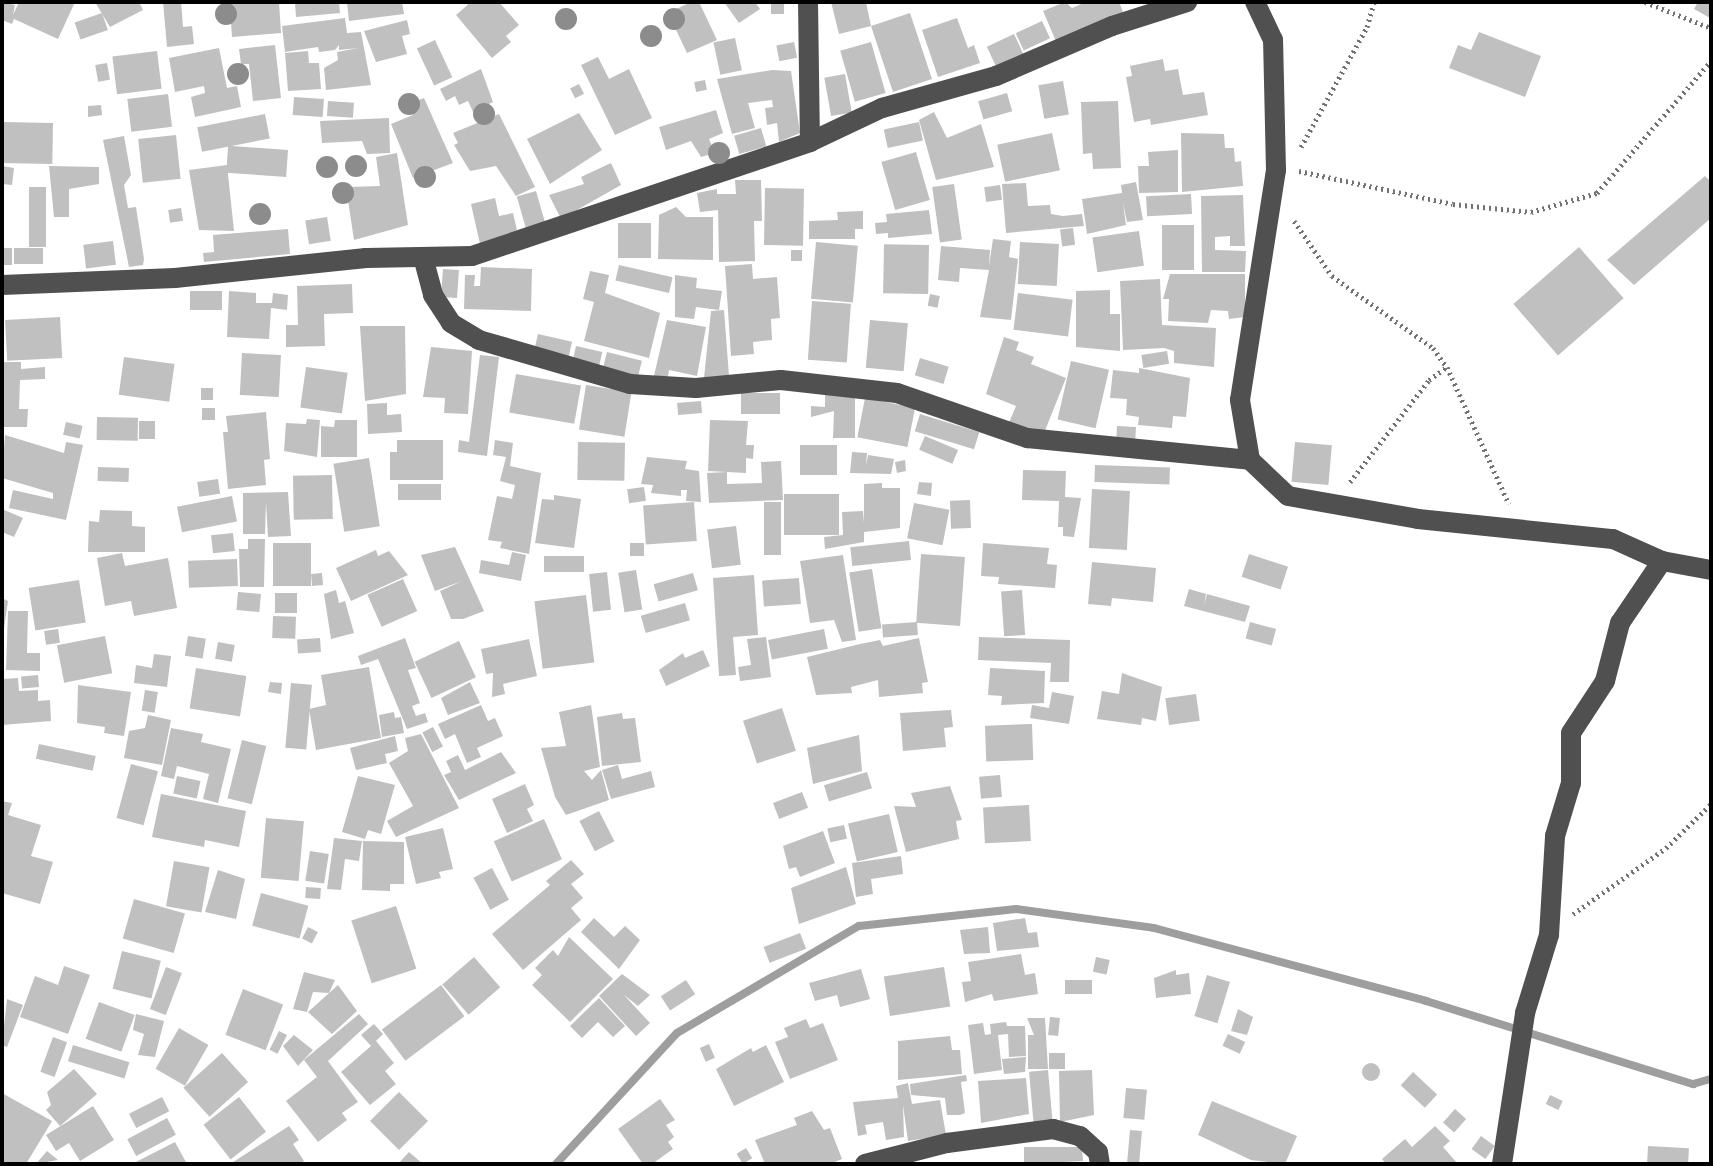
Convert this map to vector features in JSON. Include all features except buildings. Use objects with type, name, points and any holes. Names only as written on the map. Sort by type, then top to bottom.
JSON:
[{"type":"street","points":[[808,2],[810,142]]},
{"type":"street","points":[[2,285],[84,284],[366,258],[472,256],[506,248],[613,206],[810,142],[882,108],[996,76],[1112,26],[1187,2]]},
{"type":"street","points":[[1255,2],[1273,40],[1276,170],[1240,400],[1250,460],[1288,496],[1418,519],[1521,526],[1613,539],[1662,561],[1711,570]]},
{"type":"street","points":[[423,257],[433,295],[451,323],[479,340],[589,374],[630,384],[696,388],[781,380],[897,393],[1027,438],[1250,460]]},
{"type":"street","points":[[1502,1164],[1525,1013],[1549,929],[1555,836],[1571,783],[1571,733],[1605,681],[1620,623],[1662,561]]},
{"type":"street","points":[[865,1164],[947,1143],[1053,1129],[1080,1136],[1098,1152],[1100,1164]]},
{"type":"path","points":[[1294,184],[1294,170],[1315,114],[1367,27],[1374,2]]},
{"type":"path","points":[[1645,2],[1711,28]]},
{"type":"path","points":[[1294,170],[1453,204],[1531,212],[1597,193],[1711,61]]},
{"type":"path","points":[[1294,213],[1294,227],[1332,276],[1433,348],[1447,367],[1521,526]]},
{"type":"path","points":[[1331,505],[1429,380],[1447,367]]},
{"type":"path","points":[[1549,929],[1635,872],[1711,804]]},
{"type":"waterway","points":[[556,1164],[677,1033],[859,926],[1016,909],[1154,928],[1426,1001],[1693,1084],[1711,1079]]}]
